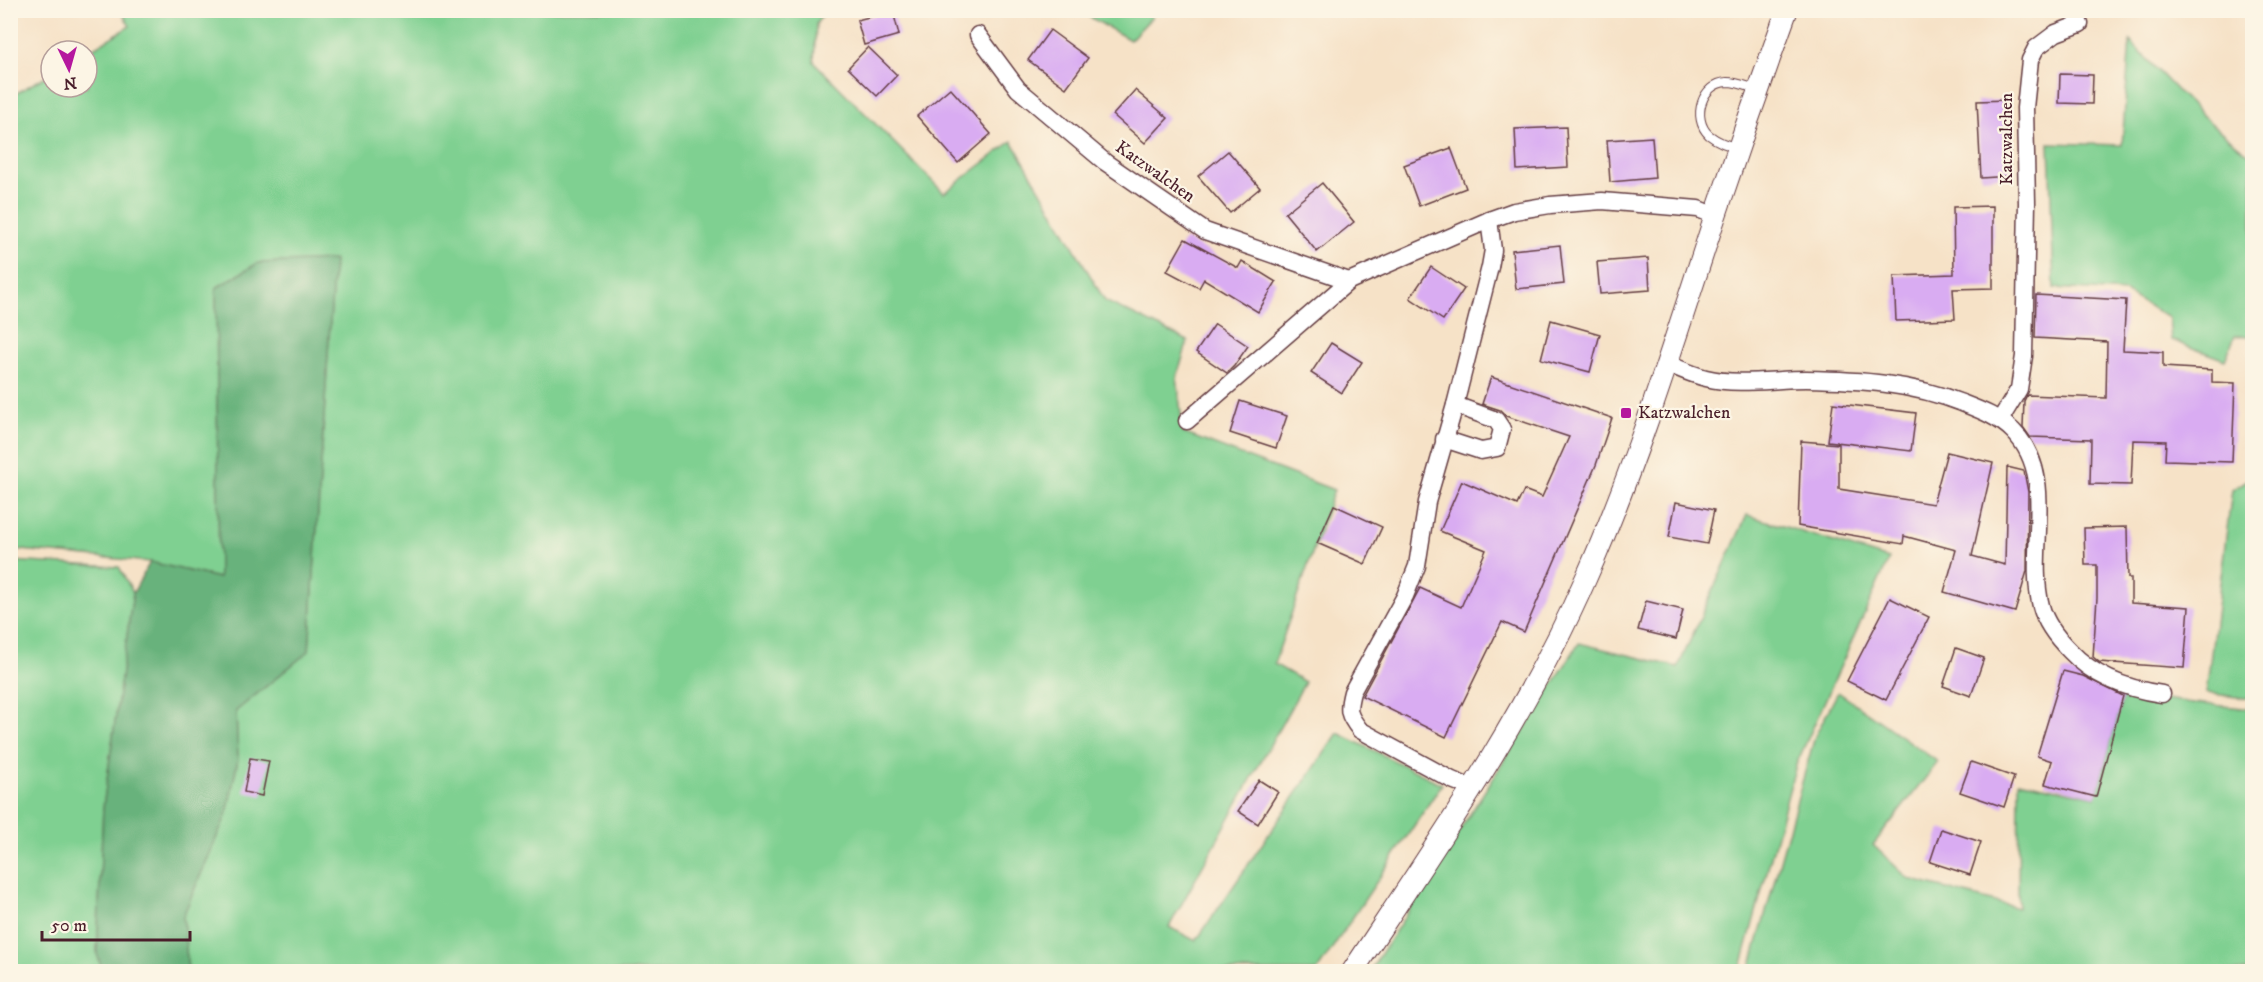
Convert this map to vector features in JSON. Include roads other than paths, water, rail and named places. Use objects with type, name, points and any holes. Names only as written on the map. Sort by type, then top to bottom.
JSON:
[{"type":"street","points":[[1352,972],[1472,788],[1532,686],[1585,580],[1613,513],[1668,364],[1787,10]]},
{"type":"street","name":"Katzwalchen","points":[[2000,420],[2019,389],[2024,356],[2027,202],[2025,108],[2030,60],[2036,48],[2050,37],[2066,28],[2080,24]]},
{"type":"street","name":"Katzwalchen","points":[[978,35],[1018,89],[1105,162],[1205,231],[1348,281]]},
{"type":"street","points":[[1187,421],[1348,281],[1490,220],[1514,211],[1602,201],[1698,209],[1716,216]]},
{"type":"street","points":[[1472,788],[1452,780],[1360,730],[1351,719],[1348,708],[1352,692],[1405,596],[1417,566],[1427,502],[1455,405],[1490,267],[1493,249],[1490,220]]},
{"type":"street","points":[[1668,364],[1707,378],[1728,381],[1821,380],[1881,382],[1911,387],[1956,400],[2000,420],[2026,446],[2034,462],[2038,505],[2038,587],[2041,608],[2050,626],[2080,662],[2096,672],[2138,691],[2162,694]]},
{"type":"street","points":[[1444,439],[1482,451],[1497,448],[1502,429],[1496,420],[1455,405]]},
{"type":"lane","points":[[1740,148],[1719,142],[1704,128],[1700,106],[1704,93],[1715,84],[1727,82],[1760,90]]},
{"type":"place","name":"Katzwalchen","points":[[1626,413]]}]
